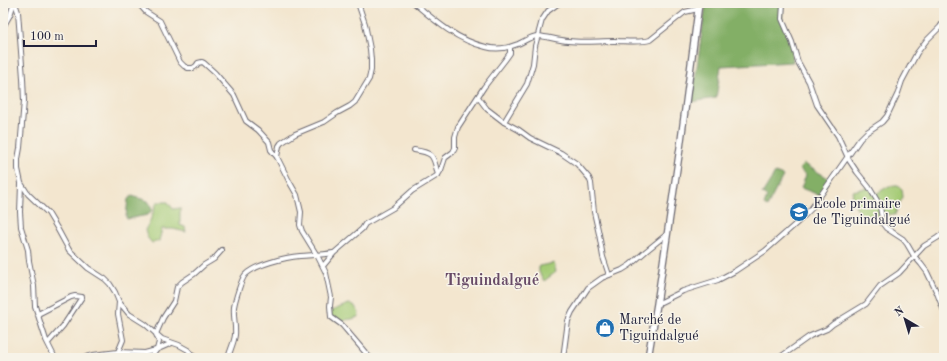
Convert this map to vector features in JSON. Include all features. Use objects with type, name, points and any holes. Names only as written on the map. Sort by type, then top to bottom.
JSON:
[{"type":"street","points":[[138,3],[146,12],[160,21],[178,58],[184,66],[192,68],[198,63],[204,63],[234,95],[246,121],[258,130],[270,143],[271,150],[277,157],[298,195],[301,212],[300,225],[326,273],[331,297],[331,317],[342,325],[370,358]]},
{"type":"street","points":[[277,157],[281,143],[294,134],[324,122],[355,102],[368,79],[371,70],[370,49],[366,24],[358,3]]},
{"type":"street","points":[[413,3],[444,28],[473,43],[494,49],[510,47],[529,38],[538,36],[569,42],[650,40],[685,12],[699,6]]},
{"type":"street","points":[[504,122],[526,84],[533,64],[542,20],[548,11],[559,3]]},
{"type":"street","points":[[783,3],[782,19],[792,42],[798,62],[809,82],[817,105],[838,136],[847,157],[878,202],[882,220],[886,228],[903,239],[927,272],[944,311]]},
{"type":"street","points":[[3,27],[14,4]]},
{"type":"street","points":[[14,4],[18,12],[23,78],[23,107],[18,164],[21,184],[21,227],[28,250],[34,286],[35,306],[55,358]]},
{"type":"street","points":[[648,358],[680,148],[699,6]]},
{"type":"street","points":[[657,304],[683,291],[718,280],[735,271],[765,251],[798,222],[811,209],[863,135],[882,122],[917,54],[926,41],[944,21]]},
{"type":"street","points":[[323,266],[334,253],[362,229],[365,224],[393,208],[412,191],[438,175],[445,158],[453,152],[455,148],[458,127],[510,53],[510,47]]},
{"type":"street","points":[[478,97],[504,122],[530,138],[561,153],[577,164],[589,178],[603,257],[609,275]]},
{"type":"street","points":[[414,150],[429,153],[434,159],[438,175]]},
{"type":"street","points":[[21,184],[28,194],[48,212],[69,250],[88,268],[106,279],[115,292],[119,302],[129,314],[145,324],[162,339],[188,350],[195,358]]},
{"type":"street","points":[[779,358],[810,336],[827,329],[866,304],[880,286],[899,273],[924,246],[944,232]]},
{"type":"street","points":[[562,358],[568,321],[572,312],[588,288],[602,278],[630,265],[667,234]]},
{"type":"street","points":[[152,358],[159,342],[156,334],[163,318],[174,301],[177,287],[204,264],[214,259],[222,250]]},
{"type":"street","points":[[228,358],[236,332],[234,307],[246,274],[276,261],[299,256],[317,256],[334,253]]},
{"type":"street","points":[[38,314],[71,297],[82,297],[63,326],[48,343]]},
{"type":"street","points":[[117,358],[123,340],[118,314],[119,302]]},
{"type":"street","points":[[83,358],[93,355],[118,352],[145,353],[172,342]]},
{"type":"green space","points":[[706,3],[783,3],[782,19],[792,42],[793,62],[721,66],[716,98],[692,102]]},
{"type":"green space","points":[[804,164],[830,179],[819,195],[801,188],[806,175],[799,169]]},
{"type":"green space","points":[[775,173],[783,176],[767,207],[764,205],[767,197],[762,194]]},
{"type":"green space","points":[[889,186],[898,186],[902,189],[903,197],[895,215],[881,213],[877,222],[861,216],[852,197],[853,191],[869,187],[874,195]]},
{"type":"green space","points":[[132,196],[148,201],[152,210],[148,215],[127,219],[128,199]]},
{"type":"green space","points":[[157,202],[168,202],[173,209],[180,208],[180,225],[185,227],[186,232],[173,229],[162,229],[159,241],[152,243],[147,237],[145,230]]},
{"type":"green space","points":[[554,263],[556,272],[544,281],[539,272],[539,266]]},
{"type":"green space","points":[[349,304],[354,305],[359,313],[358,317],[337,321],[331,317],[331,311]]},
{"type":"place","name":"Ecole primaire de Tiguindalgué","points":[[799,212]]},
{"type":"place","name":"Marché de Tiguindalgué","points":[[605,328]]},
{"type":"district","name":"Tiguindalgué","points":[[492,281]]}]
